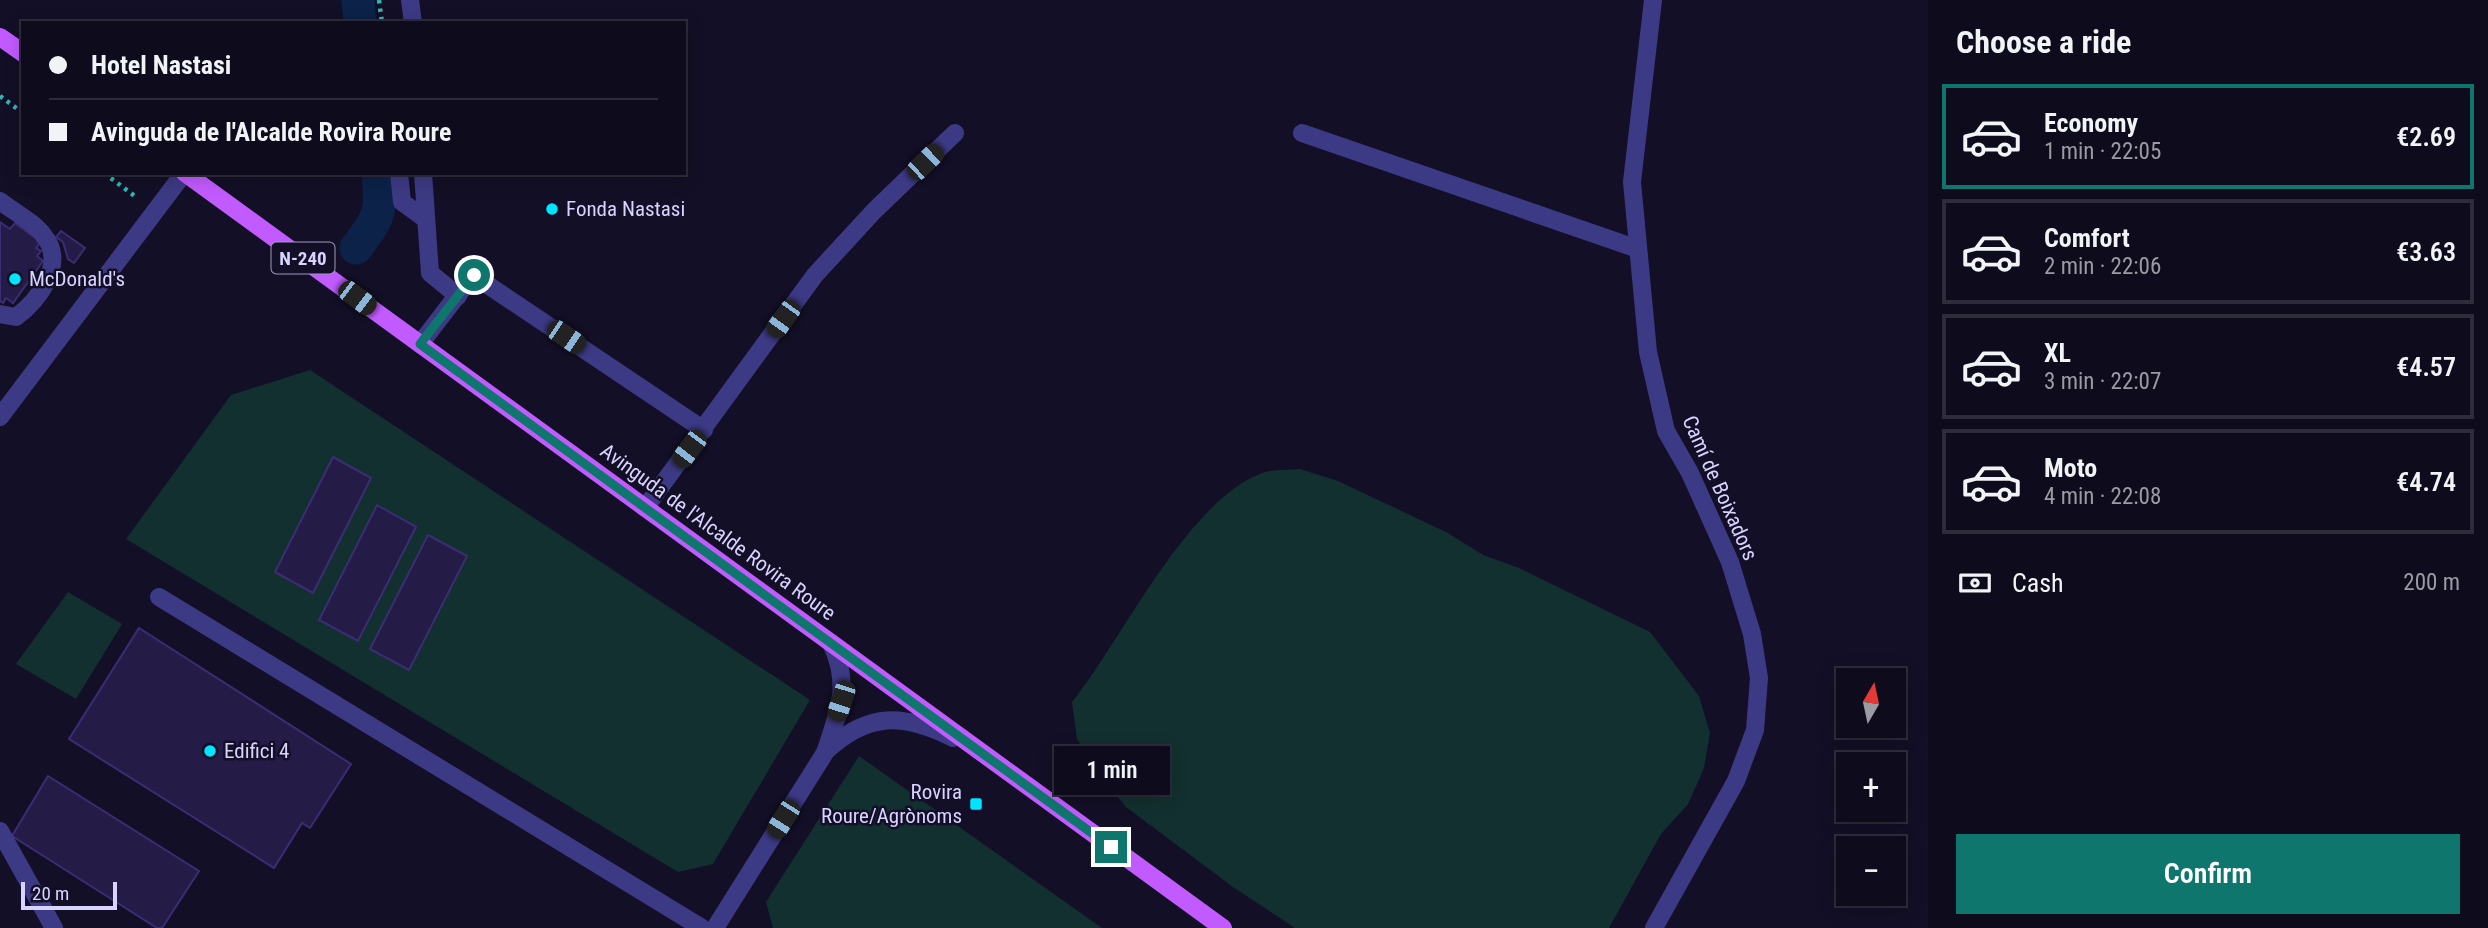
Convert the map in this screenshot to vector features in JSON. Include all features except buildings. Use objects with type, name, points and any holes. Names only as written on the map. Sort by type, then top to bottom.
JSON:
[{"type":"main road","points":[[0,37],[21,52]]},
{"type":"main road","name":"Avinguda de l'Alcalde Rovira Roure","points":[[187,175],[1223,928]]},
{"type":"street","points":[[410,0],[413,21]]},
{"type":"street","name":"Camí de Boixadors","points":[[1653,0],[1632,183],[1648,352],[1666,431],[1690,473],[1730,562],[1752,634],[1759,678],[1755,730],[1736,781],[1654,928]]},
{"type":"street","points":[[645,508],[816,275],[874,211],[955,133]]},
{"type":"street","points":[[1301,134],[1638,249]]},
{"type":"street","points":[[0,417],[182,175]]},
{"type":"street","points":[[399,175],[402,202],[424,218]]},
{"type":"street","points":[[423,175],[430,274],[458,296]]},
{"type":"street","points":[[0,201],[46,237],[52,257],[50,275],[30,306],[16,317],[0,314]]},
{"type":"street","points":[[420,344],[474,275],[704,430]]},
{"type":"street","points":[[159,597],[702,928]]},
{"type":"street","points":[[826,751],[844,684],[842,668],[831,643]]},
{"type":"street","points":[[715,928],[826,751],[845,734],[865,724],[899,719],[928,726],[976,750]]},
{"type":"street","points":[[0,831],[54,928]]},
{"type":"path","points":[[379,0],[382,21]]},
{"type":"path","points":[[0,96],[21,112]]},
{"type":"green space","points":[[310,370],[810,700],[713,864],[678,872],[126,539],[231,395]]},
{"type":"green space","points":[[1300,469],[1338,481],[1448,533],[1483,555],[1519,568],[1650,632],[1699,696],[1710,733],[1704,768],[1688,804],[1661,834],[1609,928],[1295,928],[1233,887],[1126,807],[1099,774],[1077,739],[1072,702],[1157,575],[1207,512],[1234,489],[1262,473]]},
{"type":"green space","points":[[68,592],[122,624],[76,699],[16,664]]},
{"type":"green space","points":[[859,756],[1102,928],[773,928],[766,902]]},
{"type":"waterway","points":[[358,0],[360,21]]},
{"type":"waterway","points":[[356,248],[378,214],[378,175]]},
{"type":"place","name":"Fonda Nastasi","points":[[552,209]]},
{"type":"place","name":"McDonald's","points":[[15,279]]},
{"type":"place","name":"Edifici 4","points":[[210,751]]},
{"type":"place","name":"Rovira Roure/Agrònoms","points":[[976,804]]},
{"type":"route","points":[[474,275],[420,344],[1111,847]]}]
